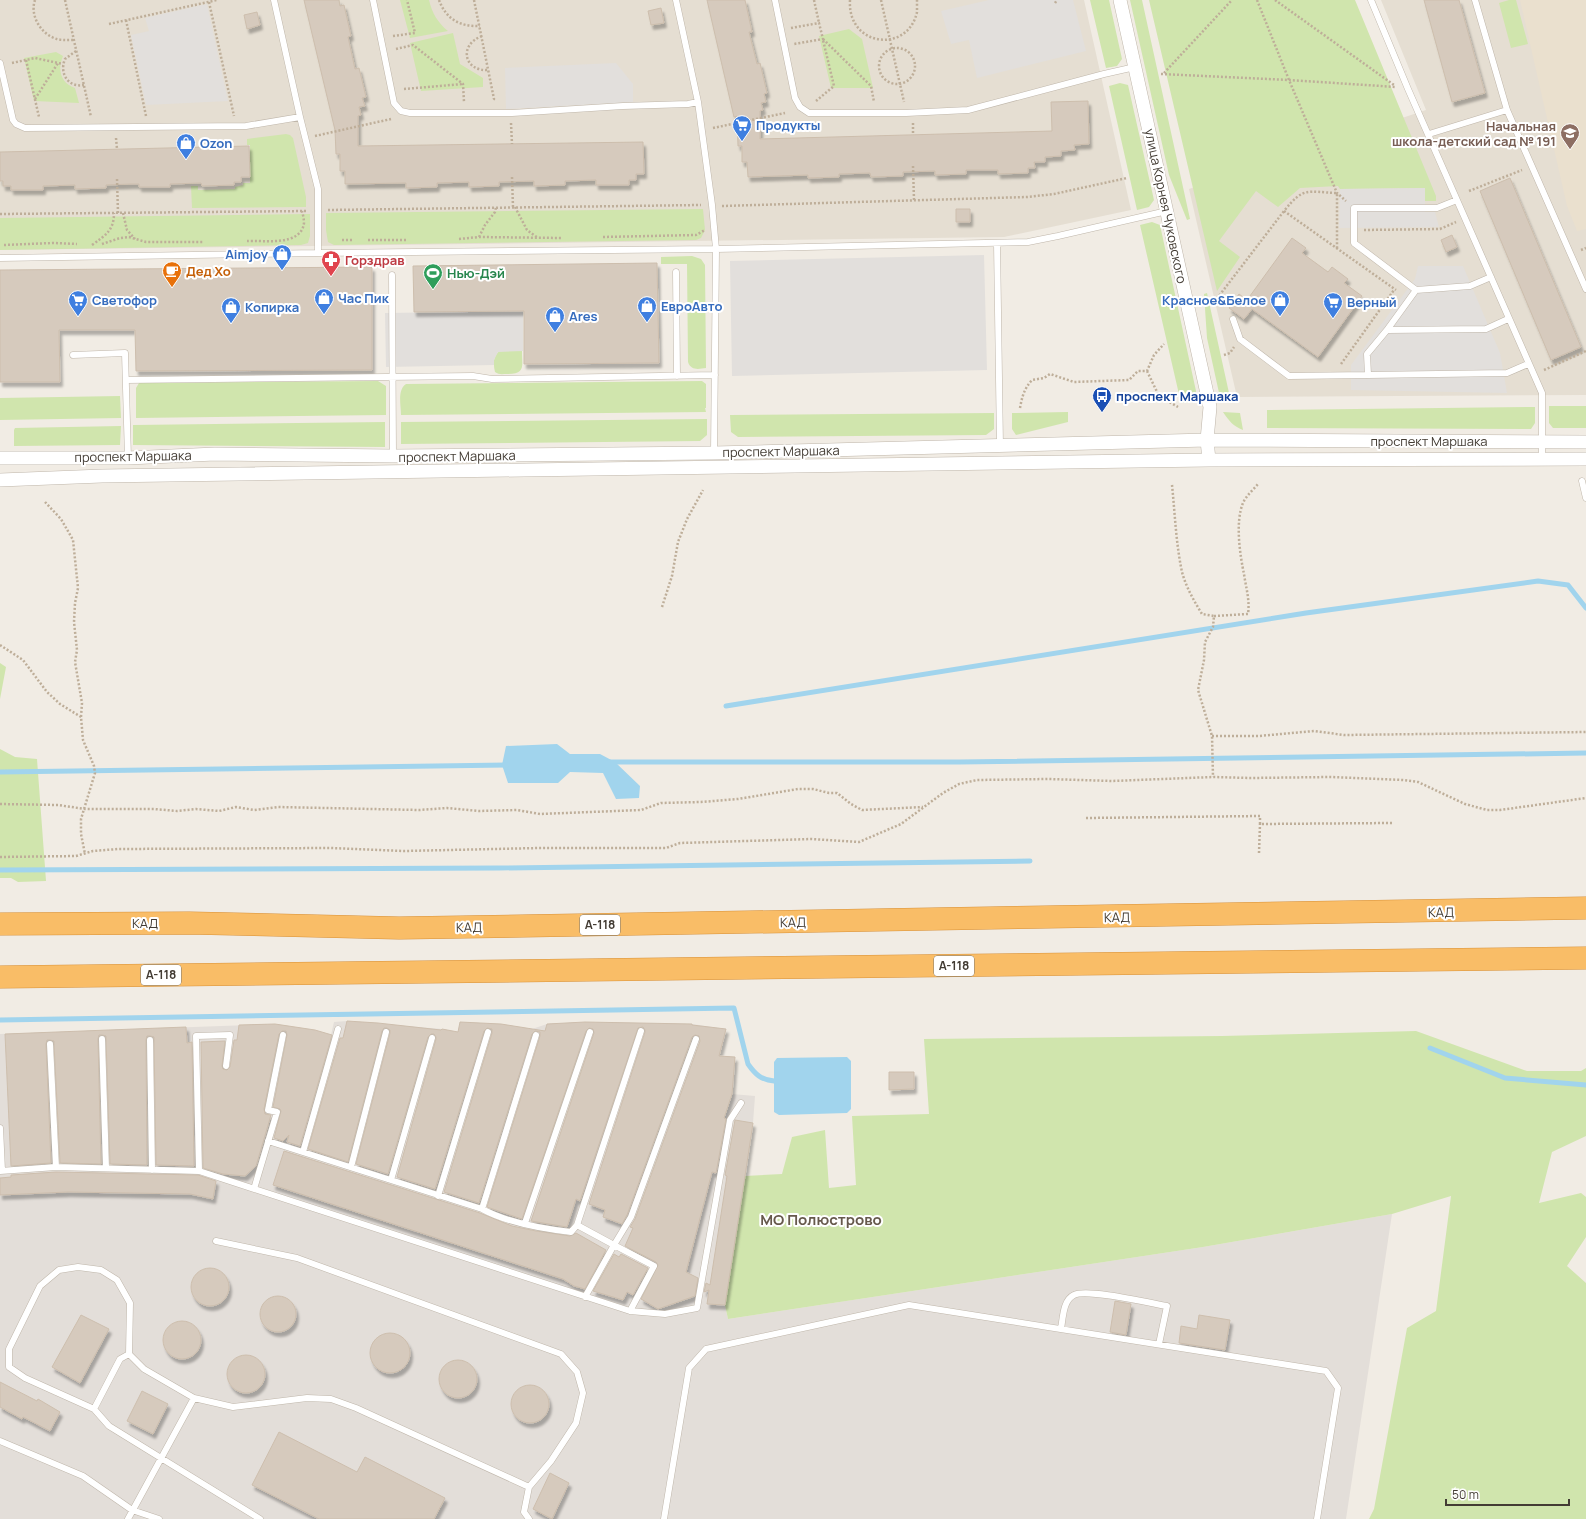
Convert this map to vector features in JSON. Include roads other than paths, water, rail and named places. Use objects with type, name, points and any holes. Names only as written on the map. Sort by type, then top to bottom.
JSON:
[{"type":"highway","name":"КАД","points":[[0,924],[189,923],[399,928],[1586,908]]},
{"type":"highway","name":"А-118","points":[[0,977],[1586,958]]},
{"type":"street","name":"улица Корнея Чуковского","points":[[1120,0],[1210,407],[1207,440],[1209,460]]},
{"type":"street","name":"проспект Маршака","points":[[0,458],[128,458],[216,454],[393,456],[714,453],[1207,440],[1586,442]]},
{"type":"street","name":"проспект Маршака","points":[[0,480],[110,475],[1209,460],[1586,459]]},
{"type":"lane","points":[[274,0],[300,117],[318,189],[318,253]]},
{"type":"lane","points":[[373,0],[394,103],[401,111],[410,113],[512,113],[623,106],[688,104],[698,102]]},
{"type":"lane","points":[[676,0],[698,102],[715,230],[714,453]]},
{"type":"lane","points":[[775,0],[795,98],[800,107],[809,113],[906,113],[968,110],[1135,67]]},
{"type":"lane","points":[[1371,0],[1508,319],[1542,394],[1542,460]]},
{"type":"lane","points":[[1475,0],[1507,110],[1586,289]]},
{"type":"lane","points":[[0,63],[13,120],[16,124],[25,128],[246,126],[300,117]]},
{"type":"lane","points":[[1428,134],[1507,110]]},
{"type":"lane","points":[[1457,200],[1437,208],[1354,208],[1354,243],[1416,290],[1470,286],[1491,278]]},
{"type":"lane","points":[[0,258],[716,249],[1028,242],[1167,211]]},
{"type":"lane","points":[[997,243],[1000,446]]},
{"type":"lane","points":[[676,272],[677,376]]},
{"type":"lane","points":[[392,275],[393,456]]},
{"type":"lane","points":[[1368,375],[1368,354],[1416,290]]},
{"type":"lane","points":[[1233,319],[1240,339],[1289,376],[1507,373],[1528,364]]},
{"type":"lane","points":[[1386,330],[1486,329],[1508,319]]},
{"type":"lane","points":[[73,355],[125,353],[128,458]]},
{"type":"lane","points":[[126,380],[473,376],[492,379],[715,375]]},
{"type":"lane","points":[[1582,481],[1586,498]]},
{"type":"lane","points":[[303,1152],[338,1029]]},
{"type":"lane","points":[[351,1167],[386,1032]]},
{"type":"lane","points":[[438,1196],[488,1032]]},
{"type":"lane","points":[[525,1224],[590,1032]]},
{"type":"lane","points":[[268,1140],[482,1209],[491,1214],[547,1229],[571,1232],[577,1225],[640,1032]]},
{"type":"lane","points":[[254,1189],[277,1112],[268,1110],[283,1034]]},
{"type":"lane","points":[[199,1172],[196,1036],[230,1035],[226,1066]]},
{"type":"lane","points":[[482,1209],[536,1035]]},
{"type":"lane","points":[[392,1180],[432,1038]]},
{"type":"lane","points":[[102,1039],[106,1168]]},
{"type":"lane","points":[[150,1040],[152,1170]]},
{"type":"lane","points":[[585,1297],[614,1245],[632,1217],[696,1040]]},
{"type":"lane","points":[[50,1044],[56,1167]]},
{"type":"lane","points":[[0,1128],[1,1171],[56,1167],[199,1172],[630,1311],[665,1314],[697,1308],[730,1120],[741,1103]]},
{"type":"lane","points":[[577,1225],[654,1266],[630,1311]]},
{"type":"lane","points":[[216,1241],[297,1258],[561,1354],[577,1372],[583,1393],[576,1423],[551,1461],[529,1487],[524,1512],[529,1519]]},
{"type":"lane","points":[[260,1519],[160,1459],[109,1426],[94,1409],[25,1378],[9,1367],[9,1349],[40,1286],[59,1270],[78,1267],[101,1270],[118,1280],[130,1303],[129,1354],[144,1369],[194,1398],[233,1407],[307,1398],[332,1399],[356,1408],[529,1487]]},
{"type":"lane","points":[[1061,1329],[1068,1300],[1075,1294],[1091,1293],[1167,1306],[1160,1344]]},
{"type":"lane","points":[[664,1519],[689,1368],[706,1349],[909,1305],[1326,1371],[1338,1388],[1317,1519]]},
{"type":"lane","points":[[94,1409],[120,1359],[129,1354]]},
{"type":"lane","points":[[128,1519],[194,1398]]},
{"type":"lane","points":[[0,1441],[83,1476],[132,1510],[159,1519]]},
{"type":"water","points":[[557,744],[570,754],[600,754],[615,762],[640,786],[639,798],[616,799],[603,773],[570,772],[558,783],[508,783],[502,765],[506,746]]},
{"type":"water","points":[[847,1057],[851,1061],[851,1109],[847,1113],[779,1115],[774,1112],[774,1062],[777,1058]]},
{"type":"waterway","points":[[726,706],[1306,613],[1538,581],[1568,585],[1586,608]]},
{"type":"waterway","points":[[609,762],[959,762],[1586,753]]},
{"type":"waterway","points":[[0,772],[507,765]]},
{"type":"waterway","points":[[0,870],[499,868],[1030,861]]},
{"type":"waterway","points":[[0,1020],[734,1008],[748,1064],[759,1076],[774,1081]]},
{"type":"waterway","points":[[1430,1048],[1505,1078],[1586,1085]]},
{"type":"place","name":"Продукты","points":[[742,142]]},
{"type":"place","name":"Начальная школа-детский сад № 191","points":[[1570,150]]},
{"type":"place","name":"Ozon","points":[[186,160]]},
{"type":"place","name":"Aimjoy","points":[[282,271]]},
{"type":"place","name":"Горздрав","points":[[331,277]]},
{"type":"place","name":"Дед Хо","points":[[172,288]]},
{"type":"place","name":"Нью-Дэй","points":[[433,290]]},
{"type":"place","name":"Час Пик","points":[[324,315]]},
{"type":"place","name":"Светофор","points":[[78,317]]},
{"type":"place","name":"Красное&Белое","points":[[1280,317]]},
{"type":"place","name":"Верный","points":[[1333,319]]},
{"type":"place","name":"ЕвроАвто","points":[[647,323]]},
{"type":"place","name":"Копирка","points":[[231,324]]},
{"type":"place","name":"Ares","points":[[555,333]]},
{"type":"place","name":"проспект Маршака","points":[[1102,413]]},
{"type":"district","name":"МО Полюстрово","points":[[821,1220]]}]
